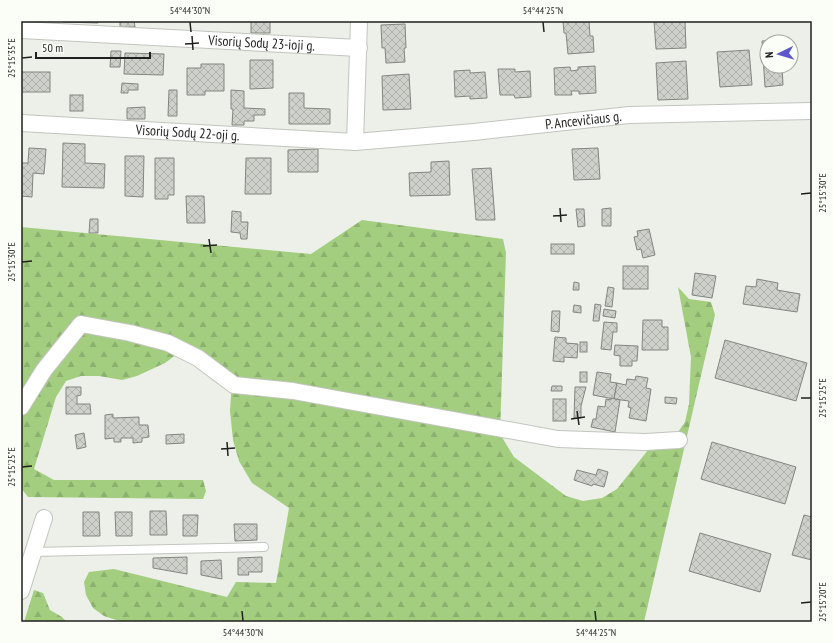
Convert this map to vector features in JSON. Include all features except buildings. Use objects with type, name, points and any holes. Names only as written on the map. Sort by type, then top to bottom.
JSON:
[{"type":"street","points":[[355,142],[359,21]]},
{"type":"street","name":"Visorių Sodų 23-ioji g.","points":[[21,30],[359,48]]},
{"type":"street","name":"P. Ancevičiaus g.","points":[[355,142],[474,132],[629,115],[812,111]]},
{"type":"street","name":"Visorių Sodų 22-oji g.","points":[[21,123],[355,142]]},
{"type":"street","points":[[21,407],[44,370],[81,324],[130,333],[168,343],[198,358],[234,385],[293,391],[558,439],[645,442],[679,440]]},
{"type":"street","points":[[21,591],[27,552],[44,518]]},
{"type":"lane","points":[[27,552],[264,547]]},
{"type":"green space","points":[[362,220],[503,239],[506,253],[500,434],[514,457],[566,496],[583,501],[602,498],[617,489],[652,445],[678,432],[685,422],[689,404],[691,357],[678,287],[689,299],[711,302],[715,315],[644,622],[122,622],[104,616],[93,608],[86,595],[84,582],[89,572],[114,569],[227,597],[236,582],[276,583],[289,508],[252,483],[239,461],[233,440],[230,411],[232,380],[177,354],[165,363],[137,376],[122,380],[99,376],[81,376],[66,381],[56,397],[34,469],[54,480],[203,480],[206,491],[203,499],[28,497],[21,488],[21,227],[311,254]]},
{"type":"green space","points":[[34,590],[43,593],[50,610],[62,617],[67,622],[24,622]]}]
